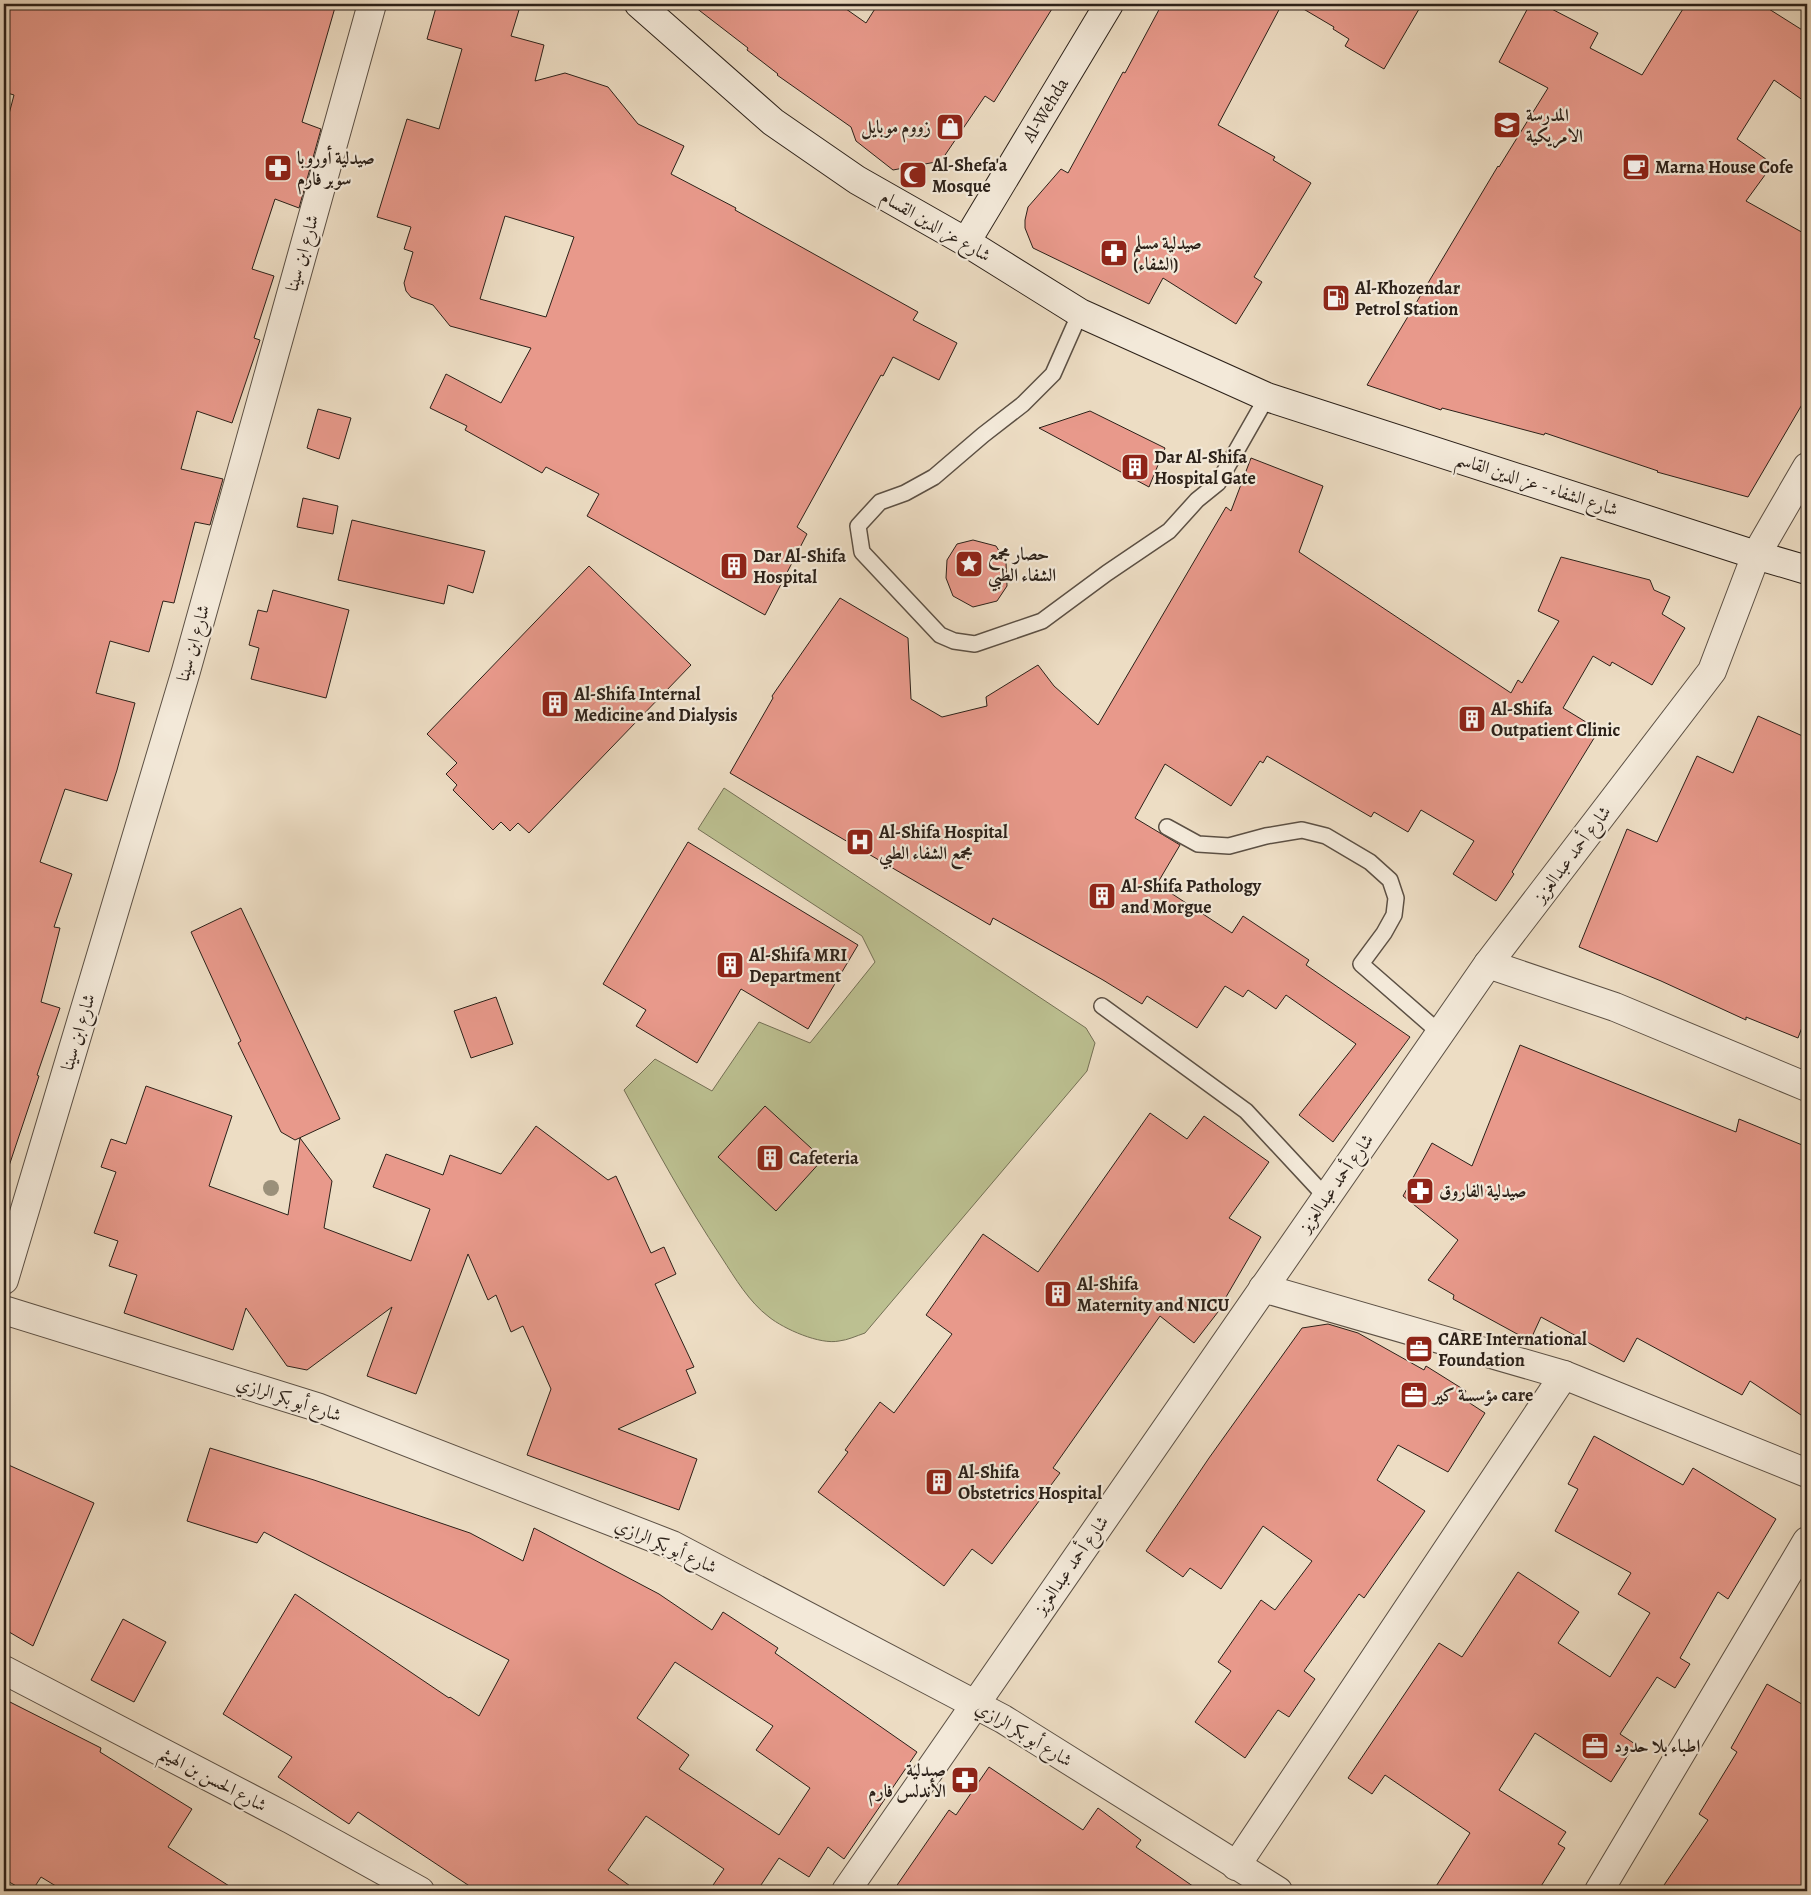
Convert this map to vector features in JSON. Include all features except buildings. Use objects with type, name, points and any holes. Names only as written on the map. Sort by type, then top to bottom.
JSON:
[{"type":"street","name":"شارع ابن سينا","points":[[4,1280],[186,672],[372,4]]},
{"type":"street","name":"شارع عز الدين القسام","points":[[639,4],[773,122],[857,180],[966,242],[1080,313],[1267,396]]},
{"type":"street","name":"Al-Wehda","points":[[966,242],[1109,4]]},
{"type":"street","name":"شارع الشفاء - عز الدين القاسم","points":[[1267,396],[1807,570]]},
{"type":"street","name":"شارع أحمد عبدالعزيز","points":[[846,1891],[1488,964],[1712,671],[1756,555],[1807,467]]},
{"type":"street","points":[[1488,964],[1615,1007],[1807,1087]]},
{"type":"street","points":[[1263,1288],[1564,1375],[1807,1473]]},
{"type":"street","name":"شارع أبو بكر الرازي","points":[[4,1310],[317,1406],[672,1545],[1003,1719],[1278,1891]]},
{"type":"street","points":[[1236,1866],[1564,1375]]},
{"type":"street","points":[[1599,1891],[1807,1541]]},
{"type":"street","name":"شارع الحسن بن الهيثم","points":[[4,1670],[290,1819],[420,1891]]},
{"type":"lane","points":[[1080,313],[1053,374],[1023,404],[934,477],[905,494],[880,502],[858,526],[862,552],[940,635],[954,641],[975,644],[1042,621],[1107,572],[1170,531],[1197,500],[1218,483],[1267,396]]},
{"type":"lane","points":[[1167,827],[1198,844],[1229,846],[1266,836],[1302,830],[1326,836],[1370,862],[1390,880],[1396,898],[1394,915],[1384,933],[1361,964],[1440,1033]]},
{"type":"lane","points":[[1102,1006],[1246,1111],[1326,1197]]},
{"type":"green space","points":[[724,788],[1086,1028],[1095,1043],[1087,1071],[865,1333],[849,1339],[831,1342],[802,1335],[776,1322],[755,1304],[737,1282],[696,1217],[624,1090],[655,1059],[712,1091],[759,1022],[810,1043],[875,962],[862,936],[698,829]]},
{"type":"place","name":"المدرسة الامريكية","points":[[1507,125]]},
{"type":"place","name":"زووم موبايل","points":[[950,127]]},
{"type":"place","name":"Marna House Cofe","points":[[1636,167]]},
{"type":"place","name":"صيدلية أوروبا سوبر فارم","points":[[278,168]]},
{"type":"place","name":"Al-Shefa'a Mosque","points":[[913,175]]},
{"type":"place","name":"صيدلية مسلم (الشفاء)","points":[[1114,253]]},
{"type":"place","name":"Al-Khozendar Petrol Station","points":[[1336,298]]},
{"type":"place","name":"Dar Al-Shifa Hospital Gate","points":[[1135,467]]},
{"type":"place","name":"حصار مجمع الشفاء الطبي","points":[[969,564]]},
{"type":"place","name":"Dar Al-Shifa Hospital","points":[[734,566]]},
{"type":"place","name":"Al-Shifa Internal Medicine and Dialysis","points":[[555,704]]},
{"type":"place","name":"Al-Shifa Outpatient Clinic","points":[[1472,719]]},
{"type":"place","name":"Al-Shifa Hospital مجمع الشفاء الطبي","points":[[860,842]]},
{"type":"place","name":"Al-Shifa Pathology and Morgue","points":[[1102,896]]},
{"type":"place","name":"Al-Shifa MRI Department","points":[[730,965]]},
{"type":"place","name":"Cafeteria","points":[[770,1158]]},
{"type":"place","name":"صيدلية الفاروق","points":[[1420,1191]]},
{"type":"place","name":"Al-Shifa Maternity and NICU","points":[[1058,1294]]},
{"type":"place","name":"CARE International Foundation","points":[[1419,1349]]},
{"type":"place","name":"مؤسسة كير care","points":[[1414,1395]]},
{"type":"place","name":"Al-Shifa Obstetrics Hospital","points":[[939,1482]]},
{"type":"place","name":"اطباء بلا حدود","points":[[1595,1746]]},
{"type":"place","name":"صيدلية الأندلس فارم","points":[[965,1780]]}]
